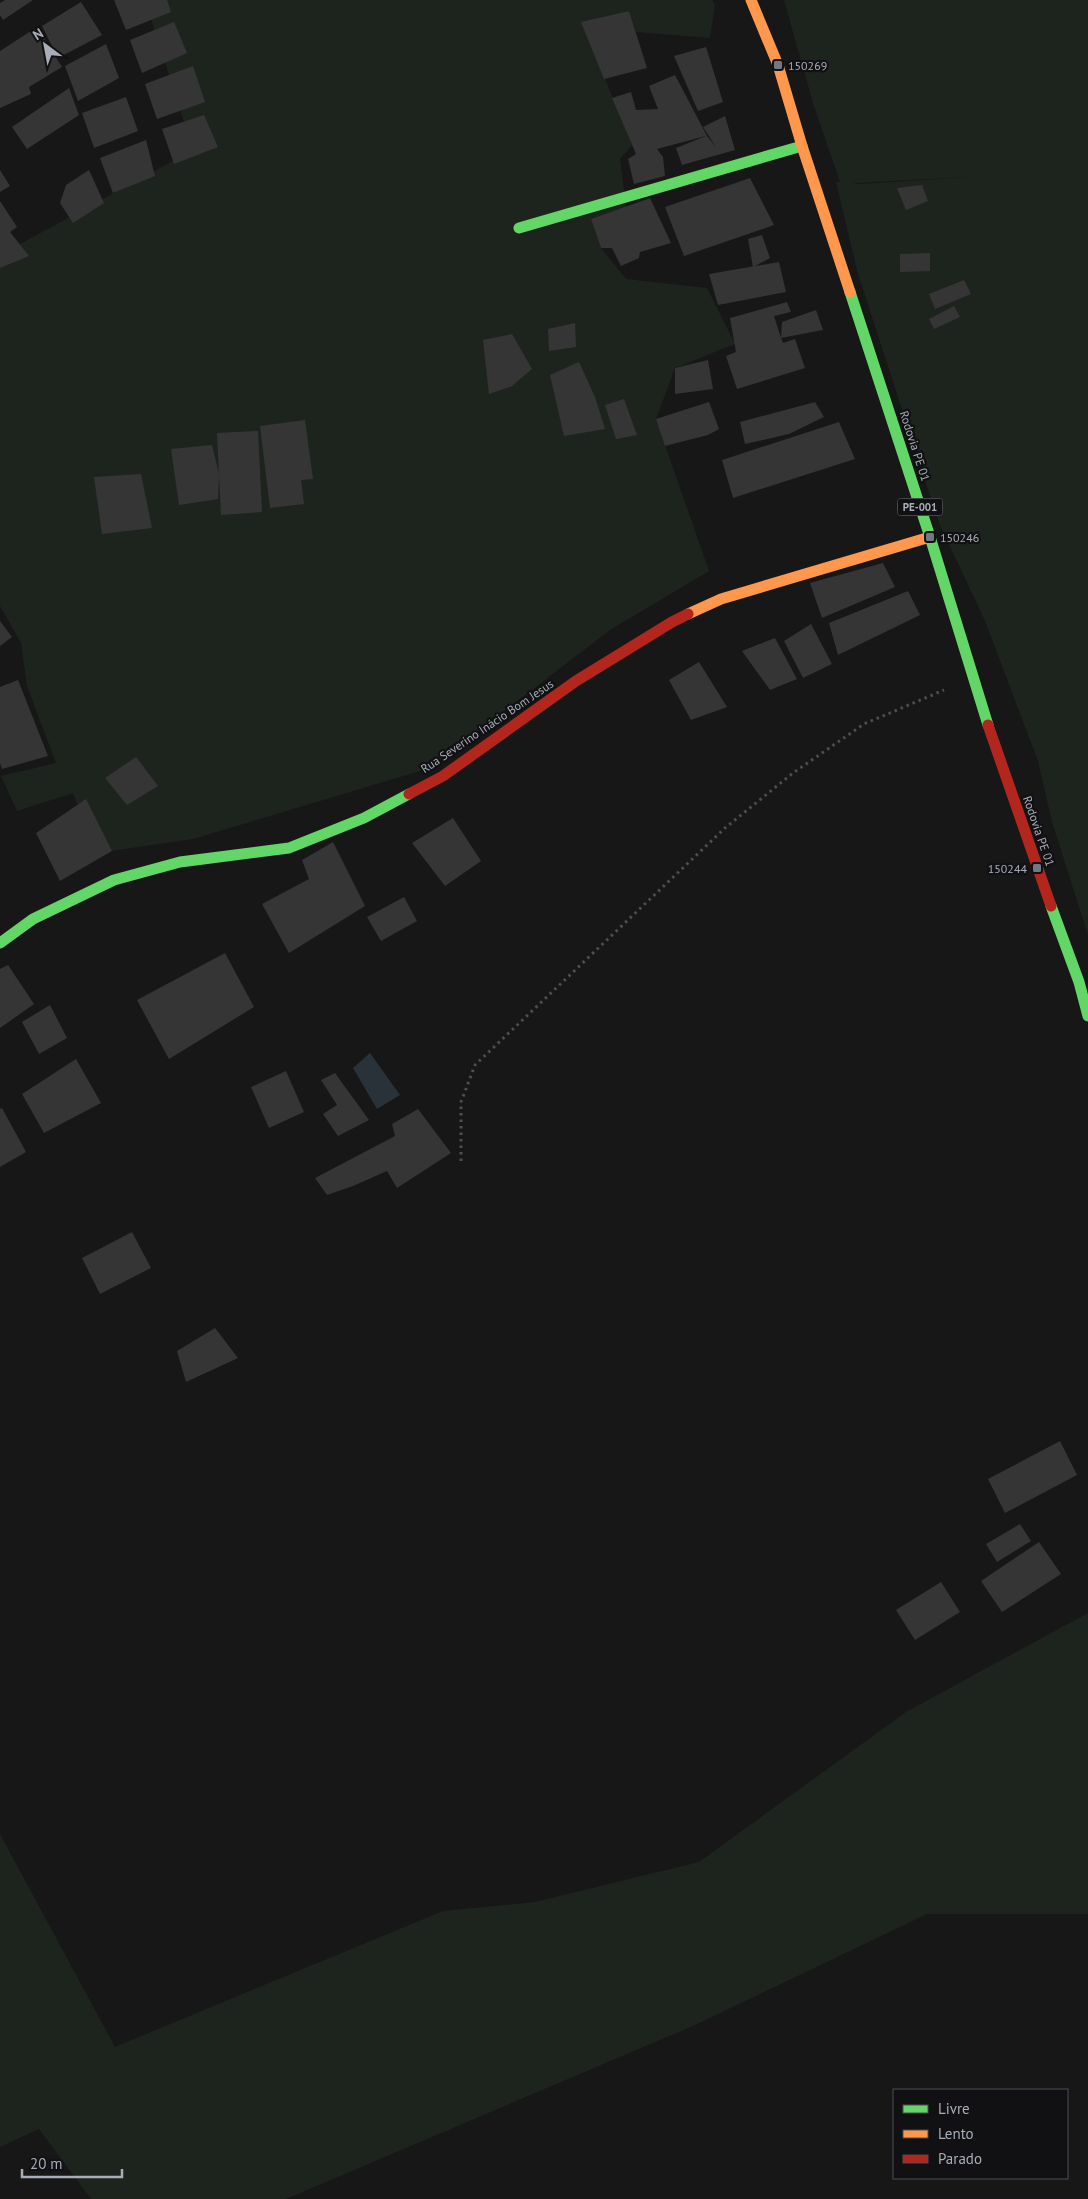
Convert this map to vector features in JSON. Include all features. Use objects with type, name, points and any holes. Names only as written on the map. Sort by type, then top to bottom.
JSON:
[{"type":"street","name":"Rodovia PE 01","points":[[751,0],[778,66],[802,146],[930,537],[972,678],[1078,982],[1088,1016]]},
{"type":"street","points":[[519,228],[802,146]]},
{"type":"street","name":"Rua Severino Inácio Bom Jesus","points":[[0,944],[33,919],[114,880],[180,862],[289,848],[364,818],[443,776],[576,681],[672,622],[721,599],[930,537]]},
{"type":"path","points":[[461,1161],[461,1102],[475,1066],[725,828],[793,773],[864,724],[972,678]]},
{"type":"shaded area","points":[[145,0],[712,0],[715,5],[710,38],[636,32],[629,11],[582,22],[632,145],[620,159],[626,207],[591,219],[601,248],[626,279],[707,288],[735,344],[675,368],[656,419],[709,571],[610,630],[430,768],[193,839],[97,853],[73,793],[17,811],[1,776],[56,763],[27,686],[21,643],[0,606],[0,255],[193,150]]},
{"type":"shaded area","points":[[784,0],[1088,0],[1088,935],[1052,822],[1038,761],[985,621],[939,523],[858,274],[836,182],[840,182],[813,103]],"holes":[[[970,177],[859,184],[853,183]]]},
{"type":"shaded area","points":[[370,1053],[400,1095],[377,1109],[353,1068]]},
{"type":"shaded area","points":[[1088,1613],[1088,1914],[927,1914],[695,2025],[286,2199],[91,2199],[39,2129],[0,2147],[0,1834],[115,2047],[443,1911],[535,1902],[699,1862],[906,1712]]},
{"type":"building","points":[[5,0],[33,0],[3,20],[0,15],[0,3]]},
{"type":"building","points":[[114,0],[167,0],[171,12],[126,30]]},
{"type":"building","points":[[81,2],[102,35],[58,58],[42,26]]},
{"type":"building","points":[[629,11],[647,68],[604,79],[581,22]]},
{"type":"building","points":[[174,22],[187,53],[142,73],[130,40]]},
{"type":"building","points":[[37,27],[62,67],[29,87],[31,94],[0,108],[0,51]]},
{"type":"building","points":[[106,44],[119,78],[78,101],[65,66]]},
{"type":"building","points":[[706,47],[723,102],[698,111],[674,56]]},
{"type":"building","points":[[193,66],[205,102],[157,119],[145,84]]},
{"type":"building","points":[[675,75],[707,136],[716,147],[703,127],[725,116],[735,150],[682,165],[676,148],[706,136],[657,149],[663,157],[665,176],[634,184],[628,159],[636,154],[612,98],[631,92],[636,110],[658,109],[649,86]]},
{"type":"building","points":[[69,88],[79,115],[27,149],[12,127]]},
{"type":"building","points":[[126,97],[138,131],[94,148],[82,113]]},
{"type":"building","points":[[204,115],[218,147],[174,164],[162,129]]},
{"type":"building","points":[[146,140],[155,176],[113,193],[100,158]]},
{"type":"building","points":[[0,170],[10,186],[0,192]]},
{"type":"building","points":[[89,170],[104,203],[73,223],[60,203],[66,185]]},
{"type":"building","points":[[750,178],[774,225],[684,256],[665,207]]},
{"type":"building","points":[[922,185],[928,201],[906,210],[897,188]]},
{"type":"building","points":[[650,198],[671,243],[640,252],[639,258],[621,266],[612,248],[601,248],[591,219]]},
{"type":"building","points":[[0,201],[17,227],[10,232],[29,256],[0,268]]},
{"type":"building","points":[[762,235],[770,258],[753,267],[748,239]]},
{"type":"building","points":[[930,253],[930,271],[900,272],[900,254]]},
{"type":"building","points":[[779,262],[786,292],[718,305],[709,274]]},
{"type":"building","points":[[964,280],[971,294],[935,309],[929,294]]},
{"type":"building","points":[[787,302],[791,312],[774,316],[783,343],[795,339],[805,368],[737,389],[726,356],[736,352],[730,318]]},
{"type":"building","points":[[954,306],[960,317],[934,329],[929,319]]},
{"type":"building","points":[[816,310],[823,330],[781,338],[782,322]]},
{"type":"building","points":[[575,323],[576,347],[549,351],[548,329]]},
{"type":"building","points":[[512,334],[532,369],[512,386],[489,394],[483,340]]},
{"type":"building","points":[[708,360],[713,389],[675,394],[675,368]]},
{"type":"building","points":[[579,362],[595,397],[605,429],[564,436],[550,375]]},
{"type":"building","points":[[624,399],[637,435],[616,439],[605,405]]},
{"type":"building","points":[[709,402],[719,429],[708,435],[665,446],[656,419]]},
{"type":"building","points":[[815,402],[824,417],[789,434],[745,444],[740,422]]},
{"type":"building","points":[[305,420],[313,479],[301,480],[304,504],[270,508],[260,426]]},
{"type":"building","points":[[839,422],[855,459],[733,498],[722,460]]},
{"type":"building","points":[[258,431],[262,512],[221,515],[217,433]]},
{"type":"building","points":[[212,445],[219,474],[218,499],[179,505],[171,449]]},
{"type":"building","points":[[141,474],[152,528],[102,534],[94,477]]},
{"type":"building","points":[[883,563],[895,587],[822,618],[810,583]]},
{"type":"building","points":[[908,591],[920,615],[838,655],[829,623]]},
{"type":"building","points":[[0,621],[12,637],[0,646]]},
{"type":"building","points":[[811,624],[832,664],[803,678],[784,641]]},
{"type":"building","points":[[775,638],[797,679],[770,690],[742,651]]},
{"type":"building","points":[[699,662],[727,707],[691,720],[669,680]]},
{"type":"building","points":[[18,680],[48,756],[2,769],[0,763],[0,687]]},
{"type":"building","points":[[136,757],[158,786],[127,805],[105,778]]},
{"type":"building","points":[[86,799],[112,851],[60,881],[36,833]]},
{"type":"building","points":[[453,818],[481,861],[445,886],[412,843]]},
{"type":"building","points":[[333,842],[365,906],[289,953],[262,904],[309,879],[302,860]]},
{"type":"building","points":[[404,897],[417,921],[381,941],[367,917]]},
{"type":"building","points":[[225,953],[254,1007],[169,1059],[137,1000]]},
{"type":"building","points":[[8,965],[34,1004],[0,1028],[0,969]]},
{"type":"building","points":[[50,1005],[67,1038],[39,1054],[22,1022]]},
{"type":"building","points":[[76,1059],[101,1103],[44,1133],[22,1094]]},
{"type":"building","points":[[286,1071],[304,1112],[269,1128],[251,1087]]},
{"type":"building","points":[[335,1073],[369,1120],[338,1136],[323,1114],[337,1105],[321,1080]]},
{"type":"building","points":[[2,1108],[26,1152],[0,1167],[0,1109]]},
{"type":"building","points":[[418,1109],[451,1153],[397,1188],[387,1171],[327,1195],[315,1178],[395,1136],[392,1124]]},
{"type":"building","points":[[132,1232],[151,1268],[100,1294],[82,1258]]},
{"type":"building","points":[[215,1328],[238,1358],[186,1382],[177,1351]]},
{"type":"building","points":[[1060,1441],[1077,1475],[1005,1513],[988,1479]]},
{"type":"building","points":[[1020,1524],[1031,1541],[997,1562],[986,1544]]},
{"type":"building","points":[[1039,1542],[1061,1574],[1002,1612],[981,1581]]},
{"type":"building","points":[[941,1582],[960,1612],[915,1640],[896,1610]]},
{"type":"traffic: fast","points":[[519,228],[802,146]]},
{"type":"traffic: fast","points":[[850,292],[930,537],[988,725]]},
{"type":"traffic: fast","points":[[0,943],[33,919],[114,880],[180,862],[289,848],[364,818],[409,794]]},
{"type":"traffic: fast","points":[[1051,906],[1079,982],[1088,1016]]},
{"type":"traffic: slow","points":[[751,0],[778,65],[802,146],[850,292]]},
{"type":"traffic: slow","points":[[688,614],[721,599],[930,537]]},
{"type":"traffic: jam","points":[[409,794],[443,776],[576,681],[688,614]]},
{"type":"traffic: jam","points":[[988,725],[1051,906]]},
{"type":"place","name":"150269","points":[[778,65]]},
{"type":"place","name":"150246","points":[[930,537]]},
{"type":"place","name":"150244","points":[[1037,868]]}]
